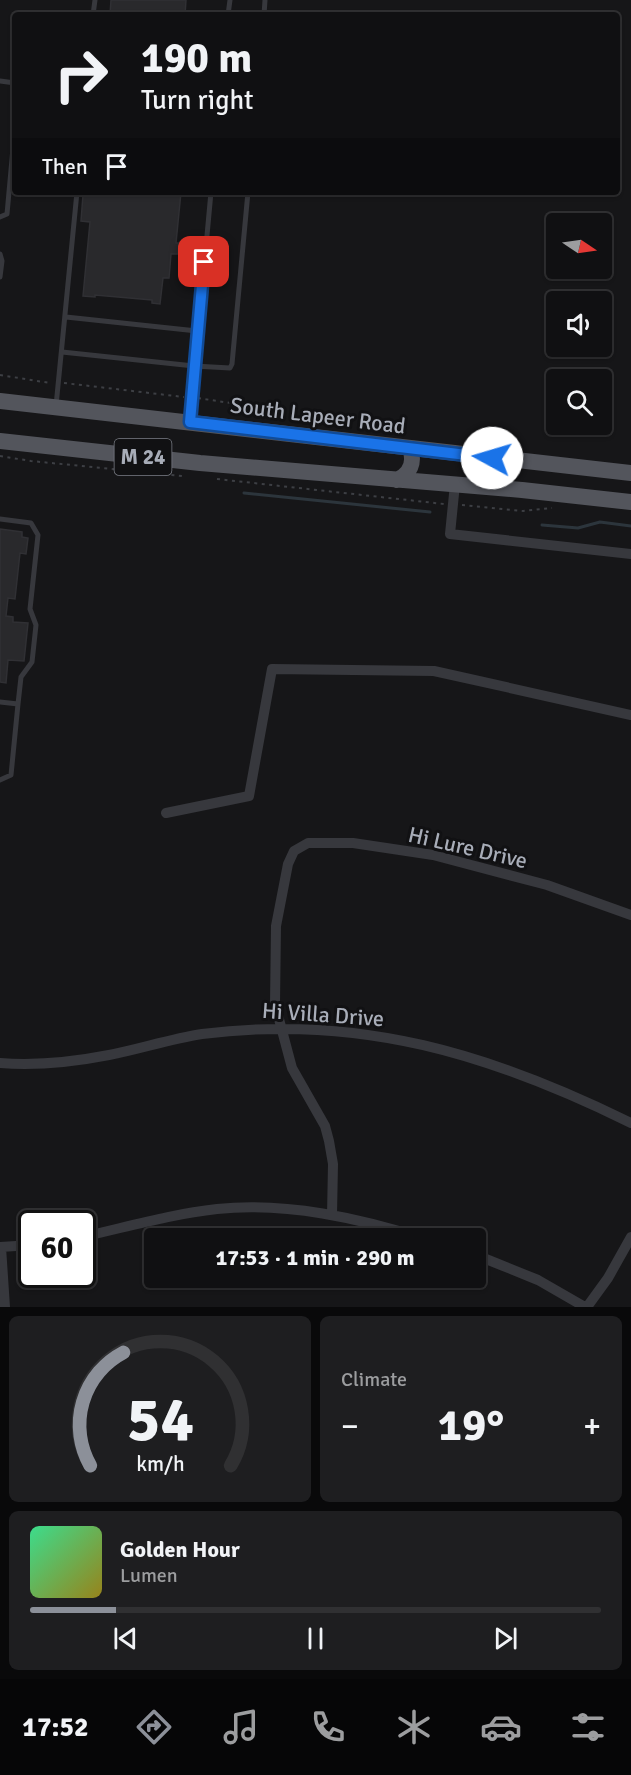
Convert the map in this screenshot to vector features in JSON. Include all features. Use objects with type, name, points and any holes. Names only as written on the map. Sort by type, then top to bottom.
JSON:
[{"type":"main road","name":"South Lapeer Road","points":[[0,401],[631,473]]},
{"type":"main road","name":"M 24","points":[[0,441],[200,463],[455,484],[631,502]]},
{"type":"main road","points":[[397,480],[408,473],[411,467],[410,449]]},
{"type":"street","points":[[455,484],[450,534],[631,554]]},
{"type":"street","points":[[166,813],[249,796],[272,669],[434,671],[631,715]]},
{"type":"street","name":"Hi Lure Drive","points":[[280,1028],[275,1004],[275,936],[288,864],[294,851],[308,843],[353,843],[433,855],[547,885],[631,915]]},
{"type":"street","points":[[280,1028],[292,1068],[325,1126],[333,1164],[332,1215]]},
{"type":"street","name":"Hi Villa Drive","points":[[0,1063],[27,1065],[109,1055],[178,1037],[246,1029],[306,1028],[380,1035],[442,1049],[572,1094],[631,1123]]},
{"type":"street","points":[[96,1234],[219,1209],[277,1210],[332,1215],[382,1228]]},
{"type":"street","points":[[486,1259],[538,1280],[586,1307],[608,1278],[631,1237]]},
{"type":"street","points":[[5,1307],[1,1247],[18,1246]]},
{"type":"lane","points":[[0,217],[7,214],[12,159]]},
{"type":"lane","points":[[56,408],[77,195]]},
{"type":"lane","points":[[190,422],[211,195]]},
{"type":"lane","points":[[62,352],[226,369],[232,364],[248,195]]},
{"type":"lane","points":[[0,254],[2,261],[0,277]]},
{"type":"lane","points":[[66,317],[197,331]]},
{"type":"lane","points":[[0,519],[31,523],[38,535],[30,609],[36,625],[32,662],[21,676],[11,775],[0,780]]},
{"type":"lane","points":[[0,702],[18,704]]},
{"type":"path","points":[[0,375],[243,405]]},
{"type":"path","points":[[0,456],[38,462],[186,476]]},
{"type":"path","points":[[213,478],[523,511]]},
{"type":"building","points":[[111,0],[186,0],[185,12],[110,12]]},
{"type":"building","points":[[83,195],[181,195],[176,243],[179,243],[178,254],[171,254],[169,278],[163,278],[160,304],[152,303],[152,300],[83,296],[90,222],[81,221]]},
{"type":"building","points":[[0,529],[22,532],[22,537],[28,538],[26,554],[20,553],[15,599],[8,598],[6,616],[13,617],[13,622],[28,623],[24,661],[8,660],[6,683],[0,682]]},
{"type":"waterway","points":[[244,493],[430,512]]},
{"type":"waterway","points":[[542,525],[578,528],[600,522],[631,526]]},
{"type":"route","points":[[204,262],[190,422],[492,458]]}]
